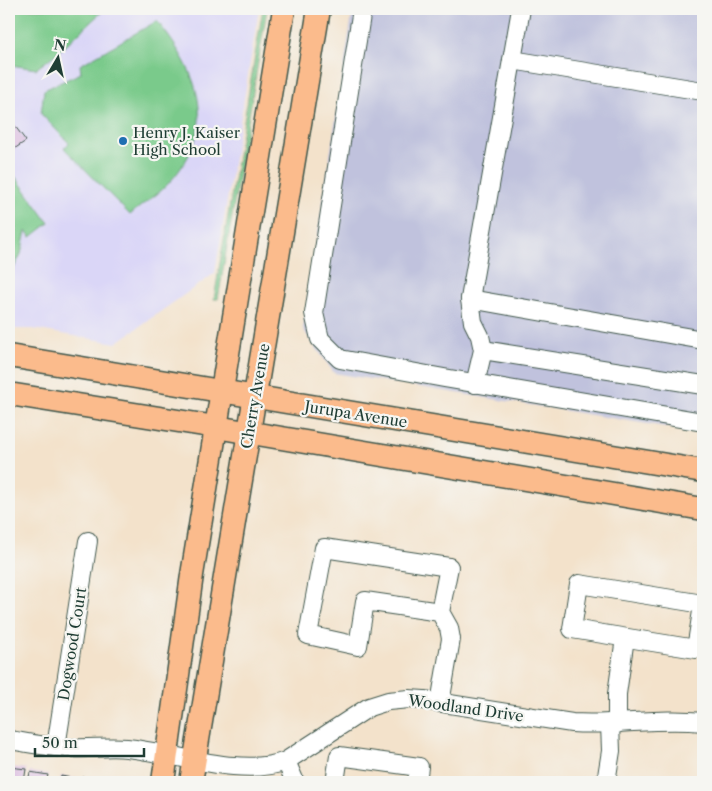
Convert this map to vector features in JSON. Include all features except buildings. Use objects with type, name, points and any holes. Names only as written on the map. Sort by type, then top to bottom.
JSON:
[{"type":"main road","points":[[163,782],[192,575],[284,9]]},
{"type":"main road","name":"Cherry Avenue","points":[[191,782],[319,9]]},
{"type":"main road","name":"Jurupa Avenue","points":[[9,356],[703,471]]},
{"type":"main road","points":[[9,394],[248,432],[703,510]]},
{"type":"street","points":[[362,9],[314,312],[320,339],[340,359],[475,384],[703,422]]},
{"type":"street","points":[[475,384],[483,350],[480,336],[473,322],[470,299],[521,9]]},
{"type":"street","points":[[512,60],[703,91]]},
{"type":"street","points":[[470,299],[703,340]]},
{"type":"street","points":[[483,350],[703,385]]},
{"type":"street","name":"Dogwood Court","points":[[56,747],[88,542]]},
{"type":"street","points":[[440,612],[366,601],[358,646],[308,635],[324,548],[449,567],[440,612],[449,628],[451,639],[440,703]]},
{"type":"street","points":[[579,584],[703,605],[696,649],[625,638],[572,629],[579,584]]},
{"type":"street","points":[[606,782],[625,638]]},
{"type":"street","name":"Woodland Drive","points":[[9,740],[56,747],[112,747],[249,767],[275,765],[286,761],[369,707],[378,703],[409,699],[572,723],[614,724],[682,719],[703,722]]},
{"type":"street","points":[[335,782],[339,756],[419,767],[417,782]]},
{"type":"street","points":[[286,761],[295,782]]},
{"type":"shaded area","name":"Henry J. Kaiser High School","points":[[9,9],[259,9],[215,273],[116,343],[33,329],[9,329]]},
{"type":"shaded area","points":[[353,9],[703,9],[703,433],[334,373],[303,329]]},
{"type":"green space","points":[[9,9],[105,9],[57,53],[36,69],[11,65],[9,61]]},
{"type":"green space","points":[[263,9],[267,9],[218,299],[214,299]]},
{"type":"green space","points":[[157,21],[184,61],[193,81],[198,101],[199,121],[195,142],[185,162],[164,188],[130,215],[64,148],[69,143],[41,114],[44,90],[81,73],[80,65]]},
{"type":"green space","points":[[9,168],[49,223],[31,237],[26,231],[21,254],[9,278]]},
{"type":"place","name":"Henry J. Kaiser High School","points":[[123,141]]}]
